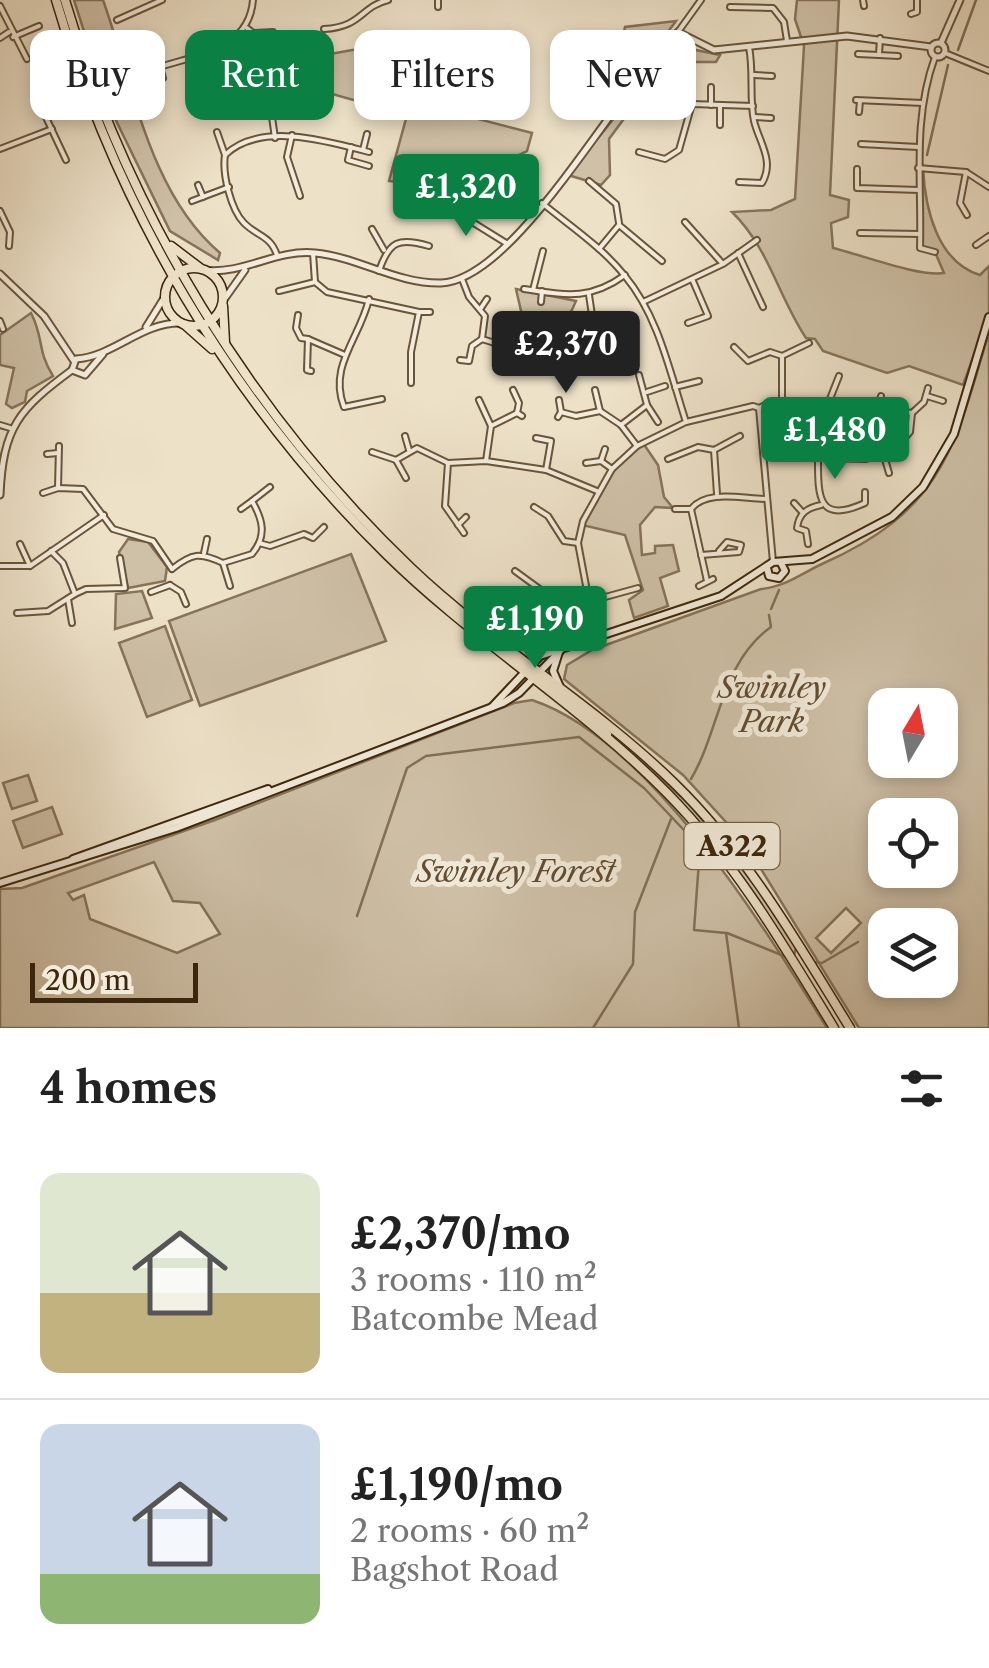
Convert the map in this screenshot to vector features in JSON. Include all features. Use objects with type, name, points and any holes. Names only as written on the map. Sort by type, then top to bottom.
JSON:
[{"type":"highway","name":"A322","points":[[56,0],[100,126],[163,261],[217,352],[312,468],[405,572],[531,672],[560,687],[677,785],[732,847],[850,1028]]},
{"type":"highway","name":"A322","points":[[65,0],[107,120],[182,271],[225,342],[312,468],[454,605],[668,794],[745,886],[834,1028]]},
{"type":"highway","name":"A322","points":[[168,243],[203,270]]},
{"type":"highway","name":"A322","points":[[163,261],[164,297]]},
{"type":"highway","points":[[223,301],[211,320],[202,326],[183,324],[164,297],[172,278],[182,271],[203,270],[219,283],[223,301],[225,342]]},
{"type":"highway","name":"A322","points":[[183,324],[217,352]]},
{"type":"main road","points":[[742,585],[772,578],[865,535],[924,488],[954,434],[989,317]]},
{"type":"main road","points":[[0,884],[63,865],[510,700],[531,672],[562,649],[704,603],[742,585],[773,564],[806,561]]},
{"type":"main road","points":[[773,564],[785,572]]},
{"type":"main road","points":[[772,578],[773,564]]},
{"type":"main road","points":[[560,687],[553,670],[562,649]]},
{"type":"street","points":[[137,0],[142,10]]},
{"type":"street","points":[[117,20],[162,0]]},
{"type":"street","points":[[165,65],[236,40],[247,28],[254,0]]},
{"type":"street","points":[[324,29],[353,24],[377,2],[388,0]]},
{"type":"street","points":[[438,0],[438,7]]},
{"type":"street","points":[[773,8],[775,0]]},
{"type":"street","points":[[911,14],[917,12],[917,0]]},
{"type":"street","points":[[944,53],[941,43],[960,0]]},
{"type":"street","points":[[679,30],[699,1]]},
{"type":"street","points":[[0,6],[11,35],[27,59]]},
{"type":"street","points":[[730,7],[773,8]]},
{"type":"street","points":[[773,8],[784,22],[787,41]]},
{"type":"street","points":[[0,38],[39,26]]},
{"type":"street","points":[[696,42],[706,48],[880,38],[932,47],[941,43]]},
{"type":"street","points":[[879,54],[880,38]]},
{"type":"street","points":[[739,182],[762,183],[766,178],[766,148],[754,117],[749,47]]},
{"type":"street","points":[[932,47],[935,56],[923,103],[918,147],[918,190],[920,248],[935,252]]},
{"type":"street","points":[[935,56],[944,53],[989,70]]},
{"type":"street","points":[[858,54],[898,56]]},
{"type":"street","points":[[754,75],[772,76]]},
{"type":"street","points":[[711,87],[711,106]]},
{"type":"street","points":[[859,112],[858,100],[923,103]]},
{"type":"street","points":[[696,104],[753,106]]},
{"type":"street","points":[[720,105],[720,125]]},
{"type":"street","points":[[754,117],[771,118]]},
{"type":"street","points":[[48,120],[66,160]]},
{"type":"street","points":[[274,138],[275,120]]},
{"type":"street","points":[[203,270],[247,268],[278,255],[313,253],[423,282],[462,279],[482,269],[508,245],[608,120]]},
{"type":"street","points":[[639,152],[665,159],[679,150],[687,120]]},
{"type":"street","points":[[0,149],[52,129]]},
{"type":"street","points":[[217,132],[225,156],[228,188],[242,222],[270,238],[278,255]]},
{"type":"street","points":[[225,156],[233,148],[292,135],[366,151],[367,134]]},
{"type":"street","points":[[292,135],[288,157],[300,196]]},
{"type":"street","points":[[861,144],[918,147]]},
{"type":"street","points":[[351,147],[348,160],[369,166]]},
{"type":"street","points":[[918,168],[966,172],[989,186]]},
{"type":"street","points":[[857,169],[857,188],[918,190]]},
{"type":"street","points":[[282,172],[292,171]]},
{"type":"street","points":[[966,172],[960,203],[966,215]]},
{"type":"street","points":[[589,181],[616,204],[619,225],[662,261]]},
{"type":"street","points":[[198,185],[203,197]]},
{"type":"street","points":[[192,201],[228,188]]},
{"type":"street","points":[[429,205],[440,202],[508,245]]},
{"type":"street","points":[[542,203],[599,248],[625,276],[642,302],[686,422]]},
{"type":"street","points":[[0,212],[10,232],[9,246]]},
{"type":"street","points":[[685,222],[723,264]]},
{"type":"street","points":[[599,248],[619,225]]},
{"type":"street","points":[[372,229],[385,251]]},
{"type":"street","points":[[860,233],[920,234]]},
{"type":"street","points":[[976,245],[989,236]]},
{"type":"street","points":[[379,271],[385,251],[394,242],[406,239],[429,246]]},
{"type":"street","points":[[642,302],[723,264],[757,240]]},
{"type":"street","points":[[313,253],[315,282],[327,292],[430,312]]},
{"type":"street","points":[[738,253],[764,307]]},
{"type":"street","points":[[533,290],[544,255]]},
{"type":"street","points":[[223,301],[247,268]]},
{"type":"street","points":[[0,274],[44,316],[74,360],[72,370],[42,393],[10,428],[0,495]]},
{"type":"street","points":[[524,289],[570,298],[589,295],[625,276]]},
{"type":"street","points":[[462,279],[469,297],[481,308]]},
{"type":"street","points":[[688,324],[708,316],[692,280]]},
{"type":"street","points":[[279,291],[315,282]]},
{"type":"street","points":[[541,302],[542,292]]},
{"type":"street","points":[[589,295],[590,324]]},
{"type":"street","points":[[146,327],[164,297]]},
{"type":"street","points":[[369,299],[364,323],[337,374],[344,407],[382,398]]},
{"type":"street","points":[[482,339],[481,308],[487,299]]},
{"type":"street","points":[[419,312],[411,352],[413,382],[424,382]]},
{"type":"street","points":[[298,314],[296,328],[301,338],[345,355]]},
{"type":"street","points":[[0,321],[3,329]]},
{"type":"street","points":[[590,324],[606,332],[633,322]]},
{"type":"street","points":[[74,360],[105,352],[146,327],[183,324]]},
{"type":"street","points":[[534,355],[572,340],[590,324]]},
{"type":"street","points":[[534,329],[541,351]]},
{"type":"street","points":[[306,371],[308,339]]},
{"type":"street","points":[[460,360],[468,362],[472,346],[482,339]]},
{"type":"street","points":[[482,339],[498,344],[506,368]]},
{"type":"street","points":[[734,347],[748,362],[770,352],[782,356],[810,343]]},
{"type":"street","points":[[72,370],[82,376],[105,352]]},
{"type":"street","points":[[782,356],[782,400]]},
{"type":"street","points":[[84,358],[90,369]]},
{"type":"street","points":[[639,375],[647,392],[647,405],[658,422]]},
{"type":"street","points":[[587,602],[578,543],[597,491],[612,468],[637,446],[686,422],[782,400],[826,410],[839,376]]},
{"type":"street","points":[[674,387],[699,380]]},
{"type":"street","points":[[647,392],[665,386]]},
{"type":"street","points":[[904,439],[910,432],[912,413],[927,396],[928,388]]},
{"type":"street","points":[[491,426],[519,415],[513,390]]},
{"type":"street","points":[[595,390],[600,411],[621,425],[637,446]]},
{"type":"street","points":[[881,396],[876,434],[889,473]]},
{"type":"street","points":[[927,396],[943,402]]},
{"type":"street","points":[[479,400],[491,426],[486,461]]},
{"type":"street","points":[[558,400],[559,415],[600,411]]},
{"type":"street","points":[[621,425],[647,405]]},
{"type":"street","points":[[759,408],[773,564]]},
{"type":"street","points":[[878,408],[912,413]]},
{"type":"street","points":[[791,420],[794,456]]},
{"type":"street","points":[[0,425],[10,428]]},
{"type":"street","points":[[405,436],[409,450]]},
{"type":"street","points":[[668,459],[698,447],[714,450],[740,436]]},
{"type":"street","points":[[536,438],[551,441],[546,470]]},
{"type":"street","points":[[58,488],[59,446]]},
{"type":"street","points":[[396,460],[409,450],[429,452],[448,463],[486,461],[546,470],[597,491]]},
{"type":"street","points":[[601,461],[606,450]]},
{"type":"street","points":[[714,450],[719,462],[717,496]]},
{"type":"street","points":[[372,452],[396,460],[406,478]]},
{"type":"street","points":[[47,454],[58,453]]},
{"type":"street","points":[[766,456],[865,460],[885,454]]},
{"type":"street","points":[[818,456],[823,505]]},
{"type":"street","points":[[586,463],[601,461],[612,468]]},
{"type":"street","points":[[448,463],[445,506],[464,533]]},
{"type":"street","points":[[241,509],[270,488]]},
{"type":"street","points":[[45,492],[83,489],[122,534],[153,541],[172,568],[170,585]]},
{"type":"street","points":[[803,512],[823,505],[838,512],[850,510],[865,503],[865,492]]},
{"type":"street","points":[[691,509],[698,501],[717,496],[767,499]]},
{"type":"street","points":[[172,568],[190,555],[204,553],[223,563],[252,554],[260,543],[262,517],[252,501]]},
{"type":"street","points":[[794,503],[803,512]]},
{"type":"street","points":[[534,506],[548,516],[564,541],[578,543]]},
{"type":"street","points":[[675,508],[691,509]]},
{"type":"street","points":[[691,509],[710,580],[699,586]]},
{"type":"street","points":[[803,512],[797,528],[806,531],[808,544]]},
{"type":"street","points":[[0,566],[30,566],[104,515]]},
{"type":"street","points":[[458,525],[466,517]]},
{"type":"street","points":[[260,543],[270,546],[304,534],[313,538],[324,527]]},
{"type":"street","points":[[204,553],[207,539]]},
{"type":"street","points":[[20,544],[30,566]]},
{"type":"street","points":[[51,551],[63,563],[75,594]]},
{"type":"street","points":[[701,554],[719,551]]},
{"type":"street","points":[[17,613],[38,613],[92,588],[125,588],[120,558]]},
{"type":"street","points":[[223,563],[230,586]]},
{"type":"street","points":[[514,571],[563,606],[576,608],[638,588]]},
{"type":"street","points":[[624,584],[627,592]]},
{"type":"street","points":[[151,592],[170,585]]},
{"type":"street","points":[[170,585],[181,592],[186,604]]},
{"type":"street","points":[[68,600],[72,623]]},
{"type":"green space","points":[[74,0],[103,0],[112,30],[84,30]]},
{"type":"green space","points":[[797,0],[839,0],[830,195],[849,200],[848,217],[831,223],[833,248],[906,269],[944,273],[935,252],[922,249],[918,176],[923,168],[931,216],[944,246],[965,268],[980,275],[989,266],[989,313],[963,385],[909,366],[887,373],[823,351],[815,339],[806,338],[755,241],[732,212],[771,210],[795,199],[804,46],[795,19]]},
{"type":"green space","points":[[676,21],[669,30],[624,30]]},
{"type":"green space","points":[[354,50],[354,100],[334,94],[334,53]]},
{"type":"green space","points":[[696,50],[720,55],[716,62],[696,62]]},
{"type":"green space","points":[[116,120],[141,120],[176,200],[220,253],[218,260],[170,231]]},
{"type":"green space","points":[[406,120],[482,120],[532,133],[527,151],[492,168],[459,208],[420,185],[389,181]]},
{"type":"green space","points":[[613,120],[623,120],[609,139],[610,175],[601,185],[568,175]]},
{"type":"green space","points":[[516,289],[576,301],[571,312],[525,328]]},
{"type":"green space","points":[[31,313],[53,376],[27,391],[25,402],[12,408],[6,404],[14,368],[0,365],[0,335]]},
{"type":"green space","name":"Swinley Park","points":[[989,332],[989,1028],[859,1028],[745,843],[683,775],[564,679],[567,665],[592,650],[786,583],[864,543],[920,497],[938,471],[966,409]],"holes":[[[846,908],[861,923],[831,953],[816,938]]]},
{"type":"green space","points":[[643,443],[658,465],[664,497],[673,508],[655,507],[640,525],[642,555],[655,553],[655,546],[673,545],[679,571],[660,578],[668,606],[634,618],[629,600],[643,590],[625,535],[582,525],[612,469]]},
{"type":"green space","points":[[128,539],[148,542],[167,567],[165,581],[128,588],[119,552]]},
{"type":"green space","points":[[351,554],[386,641],[200,706],[169,621]]},
{"type":"green space","points":[[142,591],[152,618],[115,629],[116,594]]},
{"type":"green space","points":[[165,626],[192,700],[147,717],[119,643]]},
{"type":"green space","name":"Swinley Forest","points":[[532,700],[576,721],[619,754],[660,794],[737,890],[827,1028],[0,1028],[0,889],[22,888],[215,820],[514,703]],"holes":[[[154,862],[173,901],[200,903],[220,934],[177,953],[90,919],[84,895],[73,900],[68,893]]]},
{"type":"green space","points":[[600,725],[687,802],[744,869],[796,947],[794,956],[751,891],[683,805]]},
{"type":"green space","points":[[28,775],[37,801],[12,809],[3,783]]},
{"type":"green space","points":[[52,807],[62,834],[23,848],[13,821]]},
{"type":"waterway","points":[[958,50],[976,0]]},
{"type":"waterway","points":[[927,155],[948,65]]},
{"type":"waterway","points":[[771,609],[779,590]]},
{"type":"waterway","points":[[691,779],[731,678],[754,642],[771,627],[769,615]]},
{"type":"waterway","points":[[357,916],[407,768],[426,756],[579,737],[644,788],[700,847],[694,930],[726,933],[739,1028]]},
{"type":"waterway","points":[[593,1028],[633,964],[635,912],[671,819]]},
{"type":"waterway","points":[[727,933],[784,956]]},
{"type":"waterway","points":[[814,962],[822,963],[858,942]]}]
